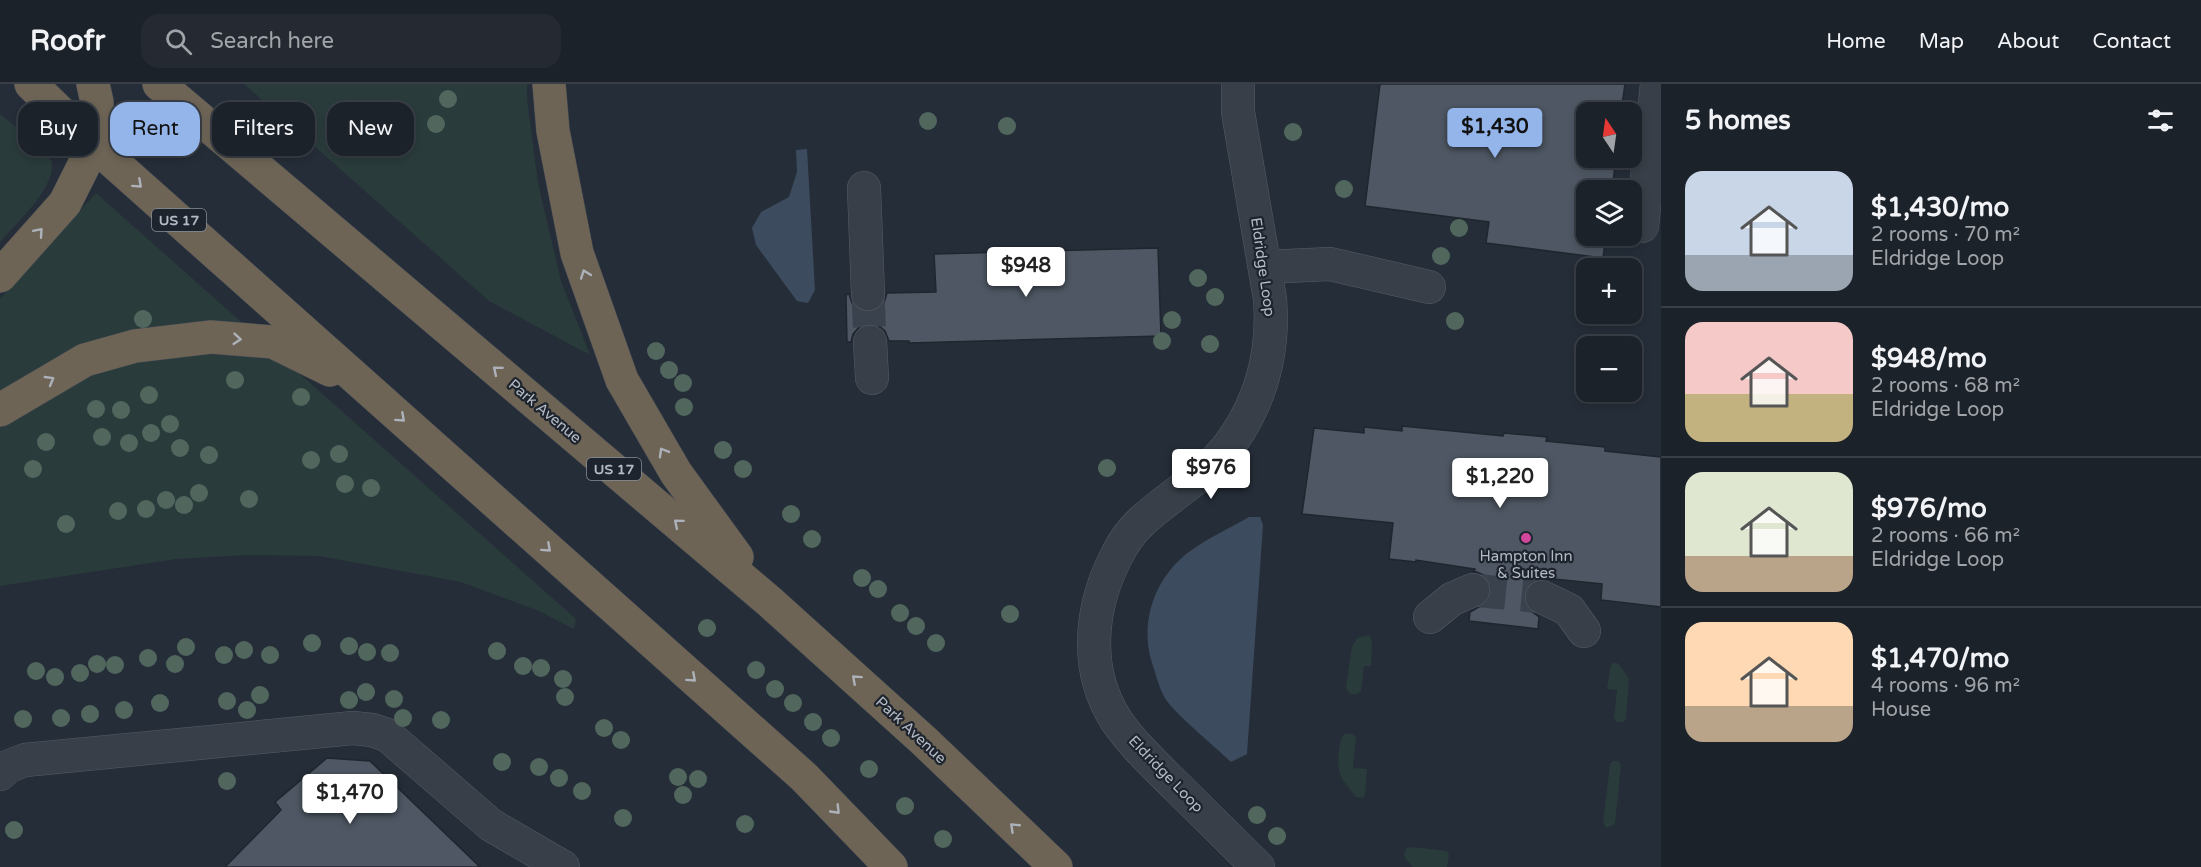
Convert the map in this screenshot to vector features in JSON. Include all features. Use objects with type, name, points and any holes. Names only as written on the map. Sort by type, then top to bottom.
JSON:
[{"type":"highway","name":"US 17","points":[[31,84],[50,102]]},
{"type":"highway","points":[[93,84],[97,102]]},
{"type":"highway","name":"Park Avenue","points":[[159,84],[770,602],[923,740],[1056,867]]},
{"type":"highway","points":[[549,84],[554,131],[577,253],[622,380],[676,473],[770,602]]},
{"type":"highway","name":"US 17","points":[[98,149],[804,777],[891,867]]},
{"type":"highway","points":[[0,276],[65,203],[88,156]]},
{"type":"highway","points":[[0,410],[85,360],[135,346],[211,337],[273,342],[368,388]]},
{"type":"street","name":"Eldridge Loop","points":[[1238,84],[1238,106],[1271,313],[1270,348],[1266,368],[1251,408],[1235,438],[1215,462],[1138,524],[1121,546],[1107,576],[1093,626],[1100,687],[1114,717],[1133,744],[1258,867]]},
{"type":"street","points":[[1642,226],[1658,84]]},
{"type":"street","points":[[864,188],[868,294]]},
{"type":"street","points":[[1265,267],[1329,264],[1429,287]]},
{"type":"street","points":[[870,342],[872,378]]},
{"type":"street","points":[[1430,617],[1452,599],[1473,590]]},
{"type":"street","points":[[1542,597],[1569,610],[1584,631]]},
{"type":"street","points":[[0,774],[7,767],[25,760],[353,728],[372,730],[387,735],[491,825],[563,867]]},
{"type":"shaded area","points":[[244,84],[527,84],[538,183],[561,281],[590,355],[489,301],[315,147],[315,102],[264,102]]},
{"type":"shaded area","points":[[0,114],[18,128],[18,156],[48,156],[52,163],[51,175],[37,200],[0,242]]},
{"type":"shaded area","points":[[96,193],[576,619],[574,629],[539,611],[461,582],[319,556],[247,555],[176,559],[0,586],[0,299]]},
{"type":"shaded area","points":[[1369,635],[1372,641],[1371,666],[1364,666],[1361,691],[1357,694],[1350,694],[1346,688],[1352,647],[1357,638]]},
{"type":"shaded area","points":[[1614,662],[1619,664],[1629,679],[1626,719],[1623,722],[1617,722],[1614,718],[1617,690],[1607,689],[1611,665]]},
{"type":"shaded area","points":[[1345,733],[1356,737],[1353,768],[1367,769],[1365,795],[1362,798],[1356,797],[1339,771],[1341,739]]},
{"type":"shaded area","points":[[1618,761],[1621,765],[1615,824],[1606,828],[1603,823],[1610,764]]},
{"type":"shaded area","points":[[1407,848],[1447,851],[1449,855],[1447,867],[1413,867],[1404,854]]},
{"type":"water","points":[[807,149],[815,290],[808,303],[797,301],[756,245],[752,228],[761,212],[789,197],[797,172],[796,150]]},
{"type":"water","points":[[1249,517],[1260,517],[1263,525],[1247,754],[1231,762],[1184,720],[1161,691],[1148,647],[1149,615],[1160,585],[1180,560],[1193,549]]},
{"type":"building","points":[[1380,84],[1625,84],[1622,102],[1576,102],[1576,168],[1615,168],[1613,180],[1576,180],[1576,246],[1605,246],[1603,258],[1486,243],[1489,222],[1365,206]]},
{"type":"building","points":[[1158,248],[1161,336],[909,343],[909,341],[889,341],[885,331],[878,325],[870,323],[859,327],[853,334],[851,342],[847,342],[846,295],[849,294],[852,303],[859,310],[869,313],[877,310],[884,303],[887,293],[936,292],[934,254]]},
{"type":"building","name":"Hampton Inn & Suites","points":[[1402,426],[1503,436],[1504,433],[1547,437],[1546,441],[1605,447],[1605,451],[1661,457],[1661,607],[1601,600],[1602,584],[1544,578],[1531,582],[1525,588],[1523,598],[1527,608],[1539,617],[1538,629],[1469,621],[1470,612],[1488,602],[1491,593],[1490,583],[1484,575],[1474,571],[1475,569],[1416,560],[1416,562],[1389,559],[1393,523],[1302,514],[1314,428],[1364,433],[1364,427],[1402,431]]},
{"type":"building","points":[[327,758],[370,761],[480,867],[225,867],[281,810],[275,802]]},
{"type":"tunnel","points":[[868,294],[870,342]]},
{"type":"tunnel","points":[[1473,590],[1542,597]]},
{"type":"place","name":"Hampton Inn & Suites","points":[[1526,538]]}]
